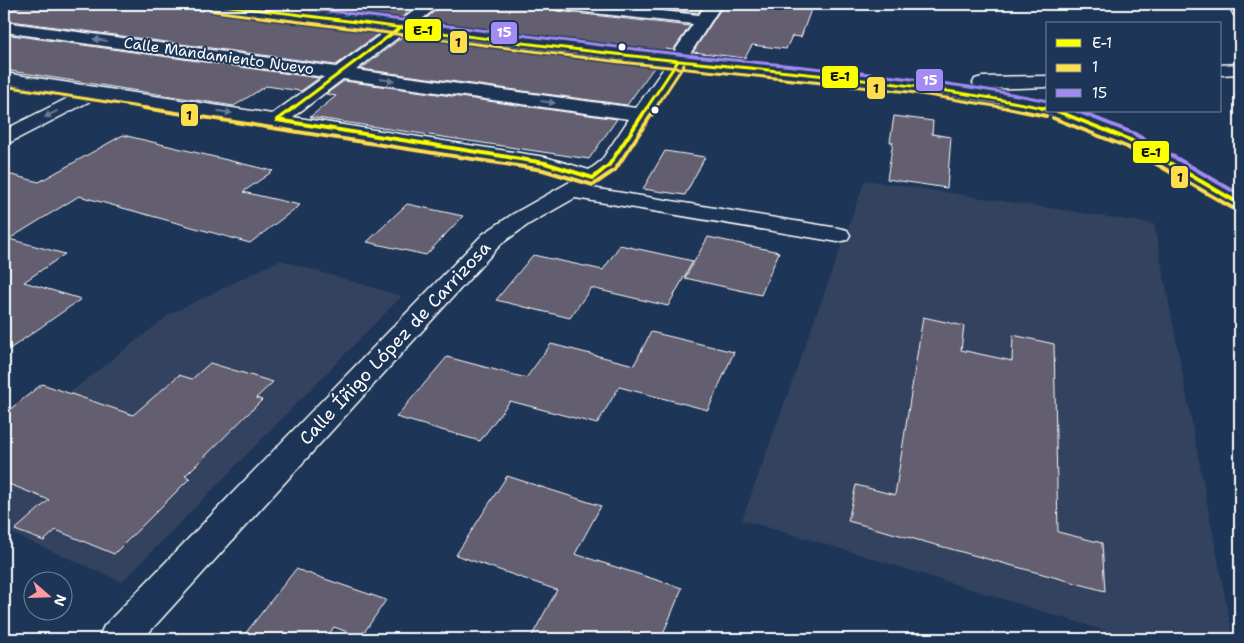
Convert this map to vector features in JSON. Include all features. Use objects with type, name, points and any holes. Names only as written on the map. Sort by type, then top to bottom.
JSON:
[{"type":"street","points":[[214,4],[678,61],[962,90],[1046,108]]},
{"type":"street","points":[[277,120],[433,4]]},
{"type":"street","points":[[557,4],[703,20]]},
{"type":"street","points":[[678,61],[714,4]]},
{"type":"street","points":[[1236,4],[1240,12]]},
{"type":"street","name":"Calle Mandamiento Nuevo","points":[[4,27],[642,115]]},
{"type":"street","name":"Calle Íñigo López de Carrizosa","points":[[118,639],[492,238],[509,226],[582,185],[609,165],[678,61]]},
{"type":"street","points":[[1222,70],[1240,69]]},
{"type":"street","points":[[4,78],[545,164],[582,185],[838,235]]},
{"type":"street","points":[[919,85],[1046,81]]},
{"type":"street","points":[[1025,103],[1030,89],[1046,82]]},
{"type":"street","points":[[4,138],[94,92]]},
{"type":"street","points":[[1025,103],[1046,100]]},
{"type":"street","points":[[1061,112],[1080,116],[1138,144],[1240,204]]},
{"type":"shaded area","points":[[865,180],[1154,224],[1233,639],[1131,639],[742,520]]},
{"type":"shaded area","points":[[280,260],[402,296],[122,582],[4,530],[4,470],[89,401],[68,394],[170,314]]},
{"type":"building","points":[[26,4],[147,4],[203,11],[204,4],[214,11],[382,31],[336,65],[4,20],[4,13]]},
{"type":"building","points":[[264,4],[420,4],[398,20]]},
{"type":"building","points":[[443,4],[547,4],[557,11],[690,26],[673,50],[666,49],[664,52],[421,23]]},
{"type":"building","points":[[612,4],[704,4],[698,13]]},
{"type":"building","points":[[724,4],[813,4],[801,37],[792,36],[786,49],[752,45],[745,58],[693,52]]},
{"type":"building","points":[[4,34],[319,78],[301,91],[266,86],[234,106],[4,70]]},
{"type":"building","points":[[406,34],[655,66],[627,105],[361,69]]},
{"type":"building","points":[[344,81],[617,119],[589,159],[310,117],[336,96],[326,94]]},
{"type":"building","points":[[894,116],[933,121],[932,134],[951,137],[947,188],[887,179],[893,142],[890,142]]},
{"type":"building","points":[[123,135],[273,171],[243,192],[300,205],[250,243],[79,196],[9,239],[65,254],[24,282],[81,299],[4,353],[4,173],[39,182]]},
{"type":"building","points":[[665,151],[705,157],[685,195],[643,189]]},
{"type":"building","points":[[407,204],[463,216],[426,255],[367,242]]},
{"type":"building","points":[[708,237],[779,252],[761,295],[685,278]]},
{"type":"building","points":[[620,245],[693,261],[668,306],[591,288],[570,318],[496,300],[533,255],[603,270]]},
{"type":"building","points":[[923,317],[964,326],[961,350],[1012,361],[1013,335],[1054,344],[1058,532],[1102,543],[1105,591],[848,521],[856,485],[895,495]]},
{"type":"building","points":[[651,332],[734,352],[708,410],[619,387],[597,424],[510,401],[480,441],[396,417],[447,357],[526,378],[551,344],[634,365]]},
{"type":"building","points":[[210,363],[273,382],[256,398],[262,400],[185,476],[190,478],[114,554],[56,530],[44,541],[15,530],[49,500],[4,482],[4,414],[42,384],[133,415],[179,375],[192,379]]},
{"type":"building","points":[[507,476],[601,506],[575,554],[682,588],[661,639],[530,639],[557,590],[456,555]]},
{"type":"building","points":[[296,569],[386,600],[361,637],[334,627],[326,639],[241,639]]},
{"type":"transit line","name":"E-1","points":[[214,4],[679,61],[911,84],[1002,99],[1046,109]]},
{"type":"transit line","name":"15","points":[[273,4],[678,54],[910,77],[1002,91],[1046,101]]},
{"type":"transit line","name":"1","points":[[213,11],[678,69],[909,92],[1000,106],[1046,116]]},
{"type":"transit line","name":"E-1","points":[[277,120],[401,27]]},
{"type":"transit line","name":"E-1","points":[[277,120],[545,163],[593,178],[609,165],[678,61]]},
{"type":"transit line","name":"1","points":[[4,86],[543,170],[593,185],[615,170],[684,65]]},
{"type":"transit line","name":"E-1","points":[[1060,112],[1130,140],[1240,204]]},
{"type":"transit line","name":"15","points":[[1080,112],[1133,133],[1240,195]]},
{"type":"transit line","name":"1","points":[[1053,118],[1127,147],[1236,210]]}]
